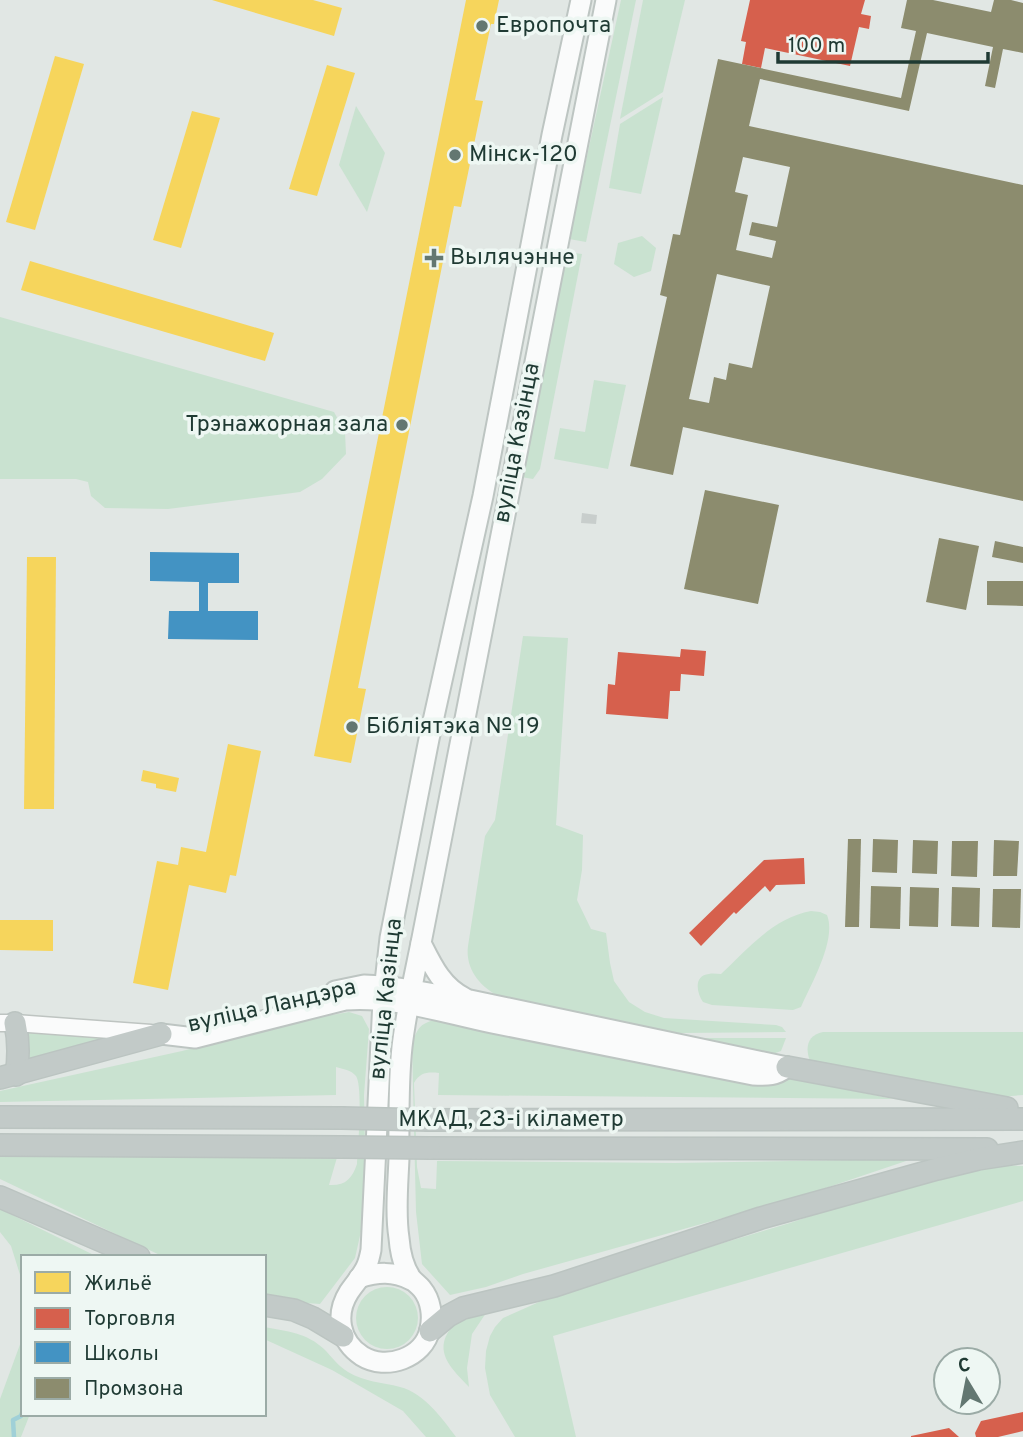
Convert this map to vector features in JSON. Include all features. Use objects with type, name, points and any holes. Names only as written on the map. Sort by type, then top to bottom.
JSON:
[{"type":"highway","points":[[8,1023],[19,1041],[19,1056],[8,1077]]},
{"type":"highway","points":[[8,1077],[161,1034]]},
{"type":"highway","points":[[787,1067],[1023,1111]]},
{"type":"highway","name":"МКАД, 23-і кіламетр","points":[[0,1117],[429,1120],[1023,1119]]},
{"type":"highway","name":"МКАД, 23-і кіламетр","points":[[0,1144],[1023,1150]]},
{"type":"highway","points":[[430,1331],[463,1308],[554,1286],[761,1218],[937,1169],[1023,1150]]},
{"type":"highway","points":[[0,1197],[134,1255]]},
{"type":"highway","points":[[266,1305],[294,1310],[344,1336]]},
{"type":"main road","name":"вуліца Казінца","points":[[344,1336],[342,1305],[367,1265],[371,1250],[384,993],[390,938],[483,496],[552,135],[582,0]]},
{"type":"main road","name":"вуліца Казінца","points":[[430,1331],[431,1311],[428,1299],[422,1289],[411,1280],[403,1262],[397,1215],[400,1073],[409,997],[606,0]]},
{"type":"main road","points":[[421,943],[437,974],[457,994],[470,1000]]},
{"type":"main road","name":"вуліца Ландэра","points":[[161,1034],[364,985],[384,993],[409,997]]},
{"type":"main road","points":[[409,997],[470,1000],[787,1067]]},
{"type":"main road","points":[[409,997],[488,1023],[753,1075],[774,1075],[787,1067]]},
{"type":"main road","points":[[359,1278],[388,1272],[401,1274],[411,1280]]},
{"type":"main road","points":[[344,1336],[355,1351],[380,1363],[401,1360],[418,1350],[430,1331]]},
{"type":"street","name":"вуліца Ландэра","points":[[8,1023],[161,1034]]},
{"type":"green space","points":[[621,0],[636,0],[586,242],[569,239]]},
{"type":"green space","points":[[643,0],[685,0],[663,92],[620,119]]},
{"type":"green space","points":[[663,97],[641,194],[609,188],[620,124]]},
{"type":"green space","points":[[356,106],[385,153],[367,212],[339,165]]},
{"type":"green space","points":[[642,236],[656,248],[651,271],[634,277],[614,264],[618,243]]},
{"type":"green space","points":[[567,252],[582,254],[540,469],[533,479],[521,477]]},
{"type":"green space","points":[[0,317],[334,412],[345,432],[346,454],[322,479],[300,492],[168,509],[105,508],[91,496],[88,482],[76,479],[0,479]]},
{"type":"green space","points":[[594,380],[626,385],[608,469],[554,459],[560,428],[585,432]]},
{"type":"green space","points":[[523,636],[568,638],[556,825],[583,835],[582,870],[577,900],[591,929],[606,933],[614,981],[629,1002],[645,1012],[664,1018],[776,1025],[786,1032],[679,1033],[500,997],[480,983],[475,976],[469,962],[468,946],[485,836],[495,820]]},
{"type":"green space","points":[[811,911],[827,915],[829,937],[822,962],[801,1007],[793,1010],[712,1005],[703,1002],[698,989],[701,977],[721,974],[773,927]]},
{"type":"green space","points":[[349,1012],[362,1016],[369,1029],[364,1095],[366,1209],[355,1258],[320,1304],[292,1302],[266,1295],[266,1255],[160,1255],[0,1179],[0,1155],[338,1154],[329,1185],[344,1183],[353,1174],[357,1164],[360,1104],[356,1076],[341,1068],[336,1067],[336,1095],[0,1102],[0,1091],[182,1051],[331,1013]]},
{"type":"green space","points":[[439,1019],[786,1077],[893,1099],[438,1095],[439,1073],[428,1073],[414,1083],[417,1167],[421,1188],[436,1189],[437,1161],[675,1163],[912,1159],[802,1196],[450,1295],[422,1264],[416,1212],[412,1044],[421,1027]]},
{"type":"green space","points":[[26,1031],[106,1038],[104,1044],[24,1063],[28,1052]]},
{"type":"green space","points":[[823,1032],[1023,1032],[1023,1095],[999,1097],[810,1061],[809,1043],[814,1036]]},
{"type":"green space","points":[[690,1038],[786,1038],[781,1051],[773,1054]]},
{"type":"green space","points":[[987,1165],[1023,1166],[1023,1201],[553,1336],[576,1437],[515,1437],[490,1395],[485,1368],[486,1351],[490,1336],[503,1318],[539,1302],[646,1266],[790,1223],[908,1183]]},
{"type":"green space","points":[[0,1209],[94,1255],[21,1255],[21,1278],[11,1246],[0,1232]]},
{"type":"green space","points":[[381,1287],[393,1287],[409,1296],[416,1306],[416,1330],[409,1340],[393,1349],[381,1349],[370,1344],[361,1335],[356,1324],[356,1312],[361,1301],[370,1292]]},
{"type":"green space","points":[[474,1311],[486,1313],[472,1334],[467,1368],[469,1387],[451,1367],[444,1353],[444,1345],[453,1325]]},
{"type":"green space","points":[[266,1327],[304,1336],[354,1375],[409,1390],[432,1407],[456,1437],[426,1437],[403,1411],[332,1370],[266,1340]]},
{"type":"green space","points":[[21,1342],[21,1416],[29,1416],[21,1437],[0,1437],[0,1399]]},
{"type":"building: Жильё","points":[[212,0],[313,0],[342,8],[334,36]]},
{"type":"building: Жильё","points":[[466,0],[499,0],[494,24],[491,24],[475,100],[483,101],[461,207],[454,206],[358,688],[366,689],[351,763],[314,756]]},
{"type":"building: Жильё","points":[[55,56],[84,64],[35,230],[6,222]]},
{"type":"building: Жильё","points":[[327,65],[355,73],[317,196],[289,189]]},
{"type":"building: Жильё","points":[[192,111],[220,118],[181,248],[153,240]]},
{"type":"building: Жильё","points":[[30,261],[274,333],[265,361],[21,290]]},
{"type":"building: Жильё","points":[[27,557],[56,557],[54,809],[24,809]]},
{"type":"building: Жильё","points":[[228,744],[261,751],[236,876],[230,875],[226,893],[189,885],[168,990],[133,983],[157,861],[178,865],[181,847],[206,852]]},
{"type":"building: Жильё","points":[[143,770],[179,778],[176,792],[156,788],[156,784],[141,781]]},
{"type":"building: Жильё","points":[[0,920],[53,920],[53,951],[0,950]]},
{"type":"building: Торговля","points":[[750,0],[865,0],[861,14],[871,16],[869,29],[859,27],[850,66],[765,48],[761,68],[742,64],[746,42],[741,41]]},
{"type":"building: Торговля","points":[[681,649],[706,651],[704,676],[681,674],[680,691],[670,691],[668,719],[606,714],[608,684],[615,685],[618,652],[680,657]]},
{"type":"building: Торговля","points":[[804,858],[805,884],[776,885],[770,892],[765,886],[736,914],[734,912],[701,946],[689,933],[764,860]]},
{"type":"building: Торговля","points":[[1023,1412],[1023,1431],[998,1437],[976,1437],[975,1433],[981,1421]]},
{"type":"building: Торговля","points":[[949,1428],[959,1437],[911,1437],[911,1436]]},
{"type":"building: Школы","points":[[150,552],[239,553],[239,583],[208,583],[208,611],[258,611],[258,640],[168,639],[169,611],[199,611],[199,582],[150,581]]},
{"type":"building: Промзона","points":[[907,0],[933,0],[991,12],[994,0],[1011,0],[1023,3],[1023,53],[1003,49],[995,88],[985,86],[993,47],[927,33],[909,111],[760,79],[749,126],[1023,185],[1023,501],[683,427],[673,475],[630,466],[667,297],[660,295],[673,234],[680,235],[718,59],[901,98],[916,31],[901,28]],"holes":[[[743,157],[790,167],[777,227],[752,222],[749,235],[776,241],[772,258],[736,250],[748,195],[735,192]],[[717,274],[770,286],[752,368],[729,363],[726,380],[714,377],[709,403],[689,399]]]},
{"type":"building: Промзона","points":[[705,490],[779,505],[758,604],[684,589]]},
{"type":"building: Промзона","points":[[939,538],[979,546],[966,610],[926,602]]},
{"type":"building: Промзона","points":[[995,541],[1023,547],[1023,563],[992,557]]},
{"type":"building: Промзона","points":[[987,581],[1023,581],[1023,606],[987,605]]},
{"type":"building: Промзона","points":[[848,839],[861,839],[859,927],[845,927]]},
{"type":"building: Промзона","points":[[873,839],[898,840],[897,873],[872,872]]},
{"type":"building: Промзона","points":[[913,840],[938,841],[937,874],[912,873]]},
{"type":"building: Промзона","points":[[994,840],[1019,841],[1017,876],[993,876]]},
{"type":"building: Промзона","points":[[952,841],[978,841],[977,877],[951,876]]},
{"type":"building: Промзона","points":[[871,886],[901,887],[900,929],[870,928]]},
{"type":"building: Промзона","points":[[910,887],[939,888],[938,927],[909,926]]},
{"type":"building: Промзона","points":[[952,887],[980,888],[979,927],[951,926]]},
{"type":"building: Промзона","points":[[993,889],[1021,889],[1020,928],[992,927]]},
{"type":"building: Прочее","points":[[582,513],[597,515],[596,524],[581,523]]},
{"type":"waterway","points":[[14,1437],[13,1420],[21,1416]]},
{"type":"place","name":"Европочта","points":[[482,26]]},
{"type":"place","name":"Мінск-120","points":[[455,155]]},
{"type":"place","name":"Вылячэнне","points":[[434,258]]},
{"type":"place","name":"Трэнажорная зала","points":[[402,425]]},
{"type":"place","name":"Бібліятэка № 19","points":[[352,727]]}]
